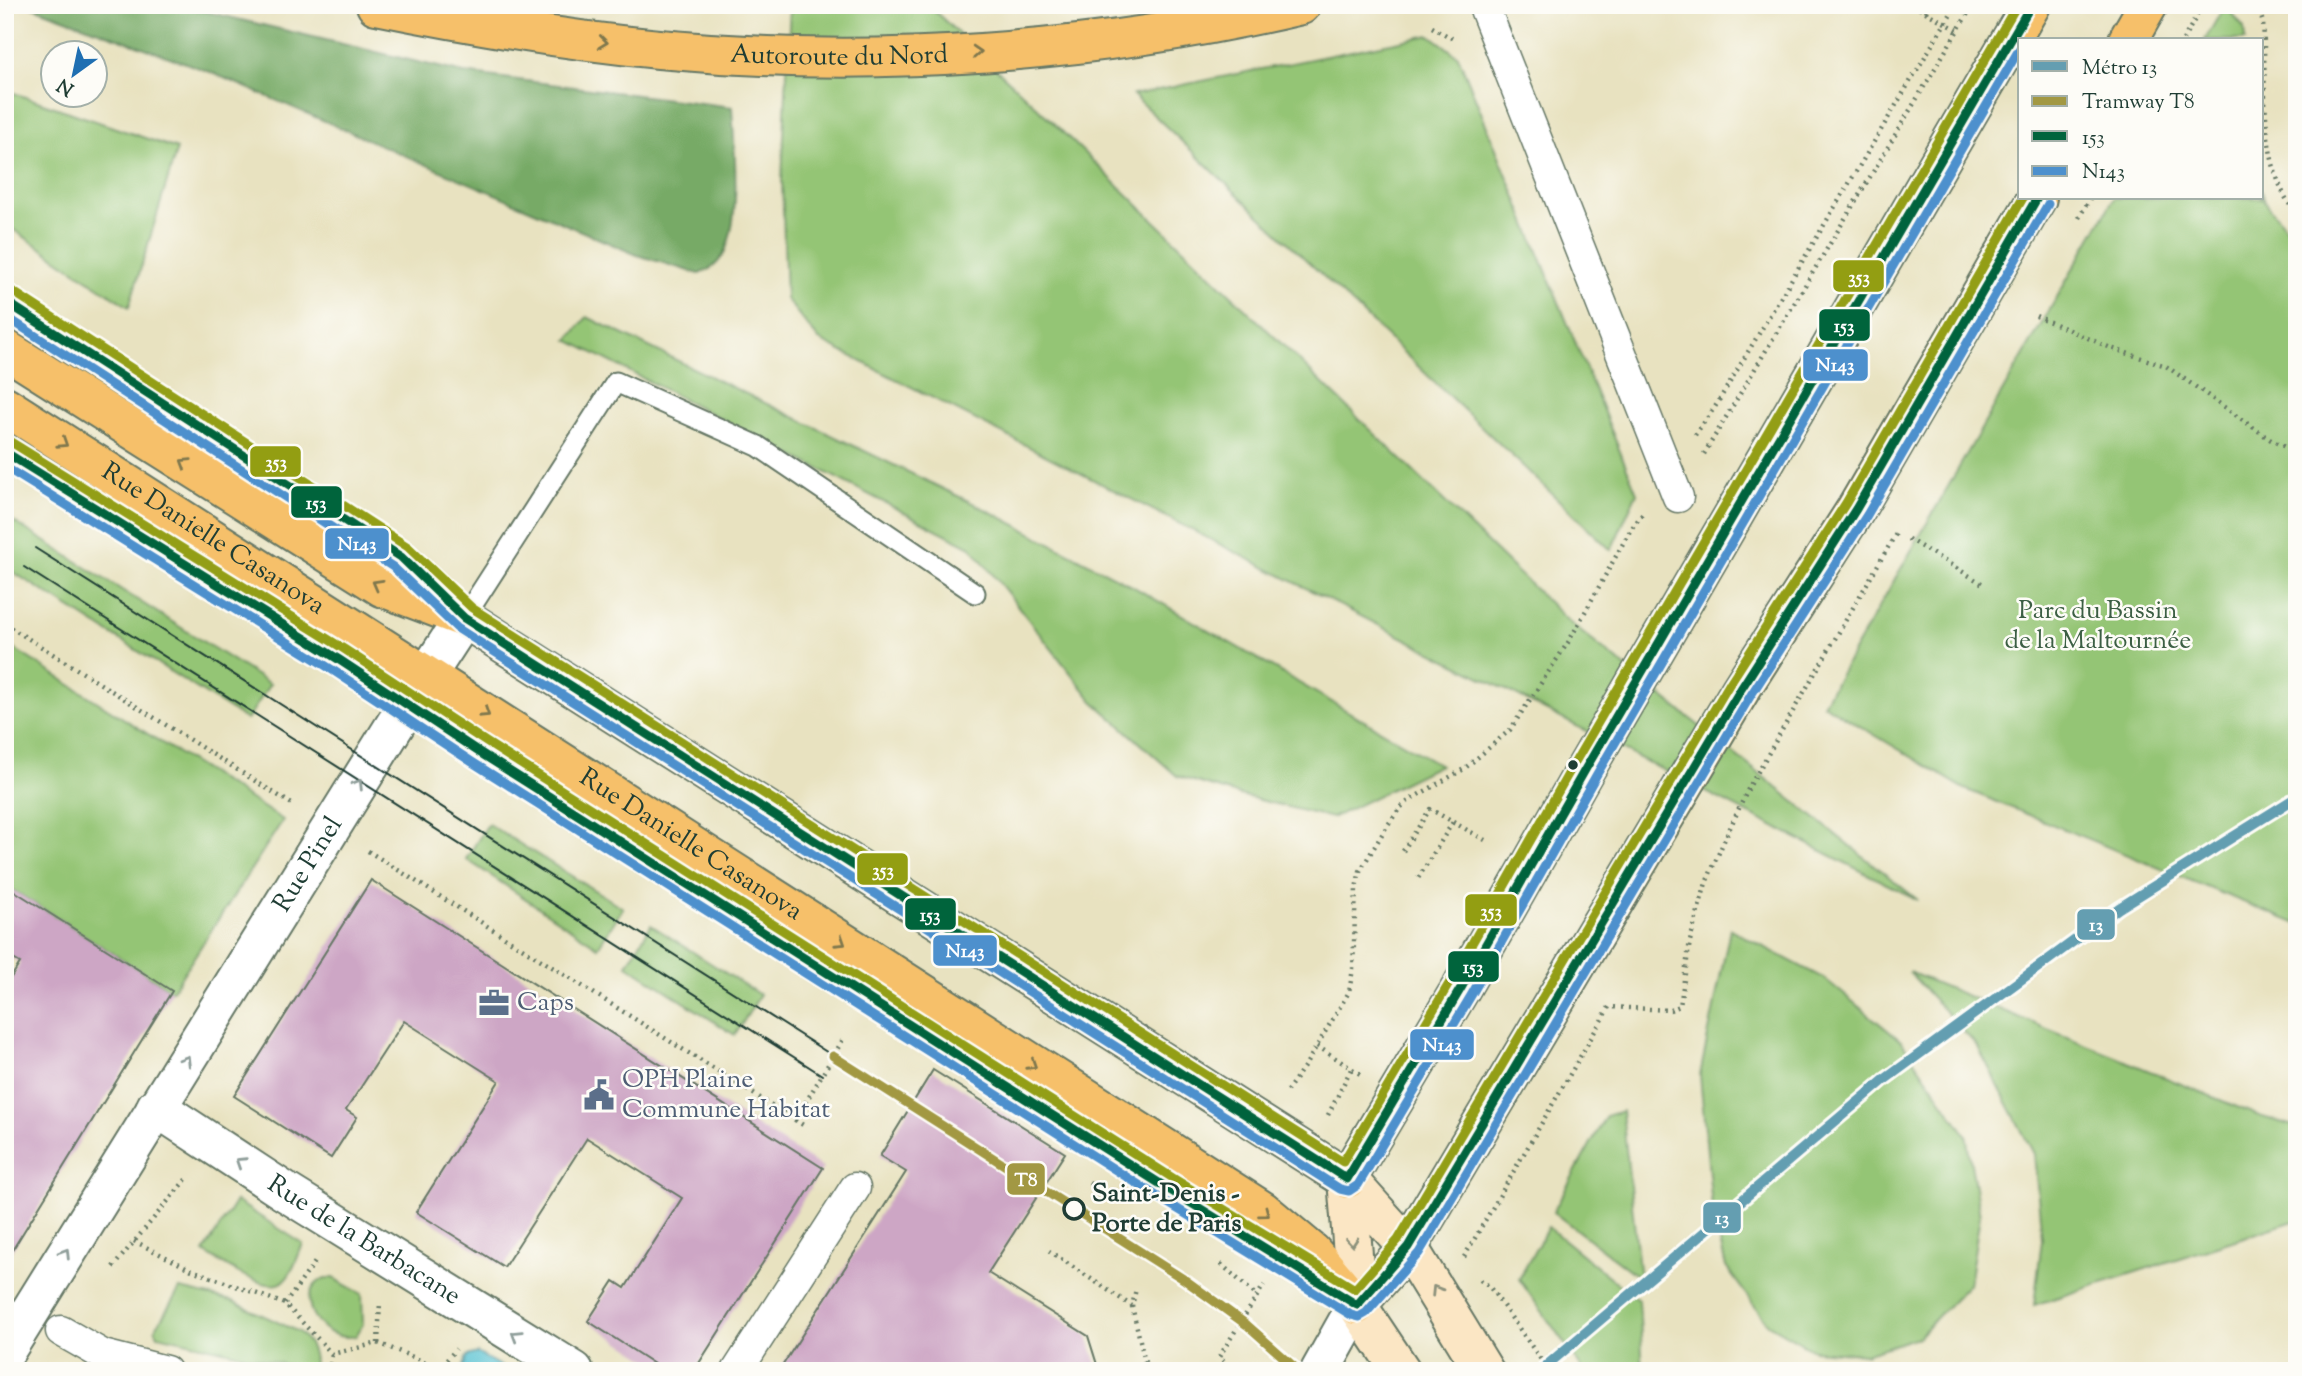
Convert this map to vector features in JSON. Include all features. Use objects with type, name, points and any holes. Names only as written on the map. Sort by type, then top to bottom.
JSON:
[{"type":"main road","name":"Autoroute du Nord","points":[[376,5],[536,33],[659,49],[832,57],[1011,50],[1099,41],[1192,28],[1301,5]]},
{"type":"main road","points":[[1401,1371],[1357,1305],[1347,1179],[2031,5]]},
{"type":"main road","points":[[2129,38],[2148,5]]},
{"type":"main road","points":[[1357,1305],[1408,1247],[1768,647],[1856,509],[2036,200]]},
{"type":"main road","name":"Rue Danielle Casanova","points":[[5,349],[382,587],[464,618],[1347,1179]]},
{"type":"main road","name":"Rue Danielle Casanova","points":[[5,406],[418,690],[1263,1211],[1312,1252],[1357,1305]]},
{"type":"main road","points":[[1347,1179],[1408,1247],[1484,1371]]},
{"type":"street","points":[[1485,9],[1673,485]]},
{"type":"street","name":"Rue Pinel","points":[[5,1352],[464,618]]},
{"type":"street","name":"Rue de la Barbacane","points":[[156,1107],[284,1191],[574,1371]]},
{"type":"street","points":[[737,1371],[855,1188]]},
{"type":"street","points":[[1320,1371],[1357,1305]]},
{"type":"street","points":[[61,1331],[103,1355],[166,1371]]},
{"type":"lane","points":[[5,301],[401,557],[464,618]]},
{"type":"lane","name":"Rue Pinel","points":[[464,618],[616,382],[758,446],[975,593]]},
{"type":"lane","points":[[5,452],[418,690]]},
{"type":"path","points":[[1913,5],[1958,30]]},
{"type":"path","points":[[1926,12],[1930,5]]},
{"type":"path","points":[[1673,485],[1715,407],[1956,5]]},
{"type":"path","points":[[1673,485],[1973,5]]},
{"type":"path","points":[[2184,38],[2203,5]]},
{"type":"path","points":[[2257,5],[2263,22],[2264,38]]},
{"type":"path","points":[[2264,44],[2268,133],[2274,167],[2279,188],[2297,215]]},
{"type":"path","points":[[2036,316],[2111,348],[2166,366],[2271,440],[2297,453]]},
{"type":"path","points":[[1282,1099],[1349,992],[1353,969],[1353,908],[1360,871],[1387,826],[1400,808],[1411,799],[1464,769],[1510,730],[1564,649],[1631,529]]},
{"type":"path","points":[[1908,539],[1983,584]]},
{"type":"path","points":[[5,624],[803,1125]]},
{"type":"path","points":[[1458,1268],[1609,1007],[1676,1009],[1682,1000],[1697,915],[1706,883],[1749,787],[1811,680]]},
{"type":"path","points":[[1403,851],[1430,809],[1485,840]]},
{"type":"path","points":[[1417,880],[1453,822]]},
{"type":"path","points":[[795,1120],[844,1038]]},
{"type":"path","points":[[1317,1046],[1351,1069]]},
{"type":"path","points":[[134,1241],[192,1270],[285,1304],[332,1353]]},
{"type":"path","points":[[1049,1251],[1132,1306]]},
{"type":"path","points":[[285,1304],[317,1259]]},
{"type":"path","points":[[1479,1280],[1489,1286],[1549,1371]]},
{"type":"path","points":[[1136,1289],[1132,1306],[1147,1371]]},
{"type":"path","points":[[378,1343],[380,1294]]},
{"type":"path","points":[[332,1353],[378,1343],[440,1369],[461,1344]]},
{"type":"path","points":[[329,1371],[332,1353]]},
{"type":"green space","points":[[28,5],[179,5],[464,73],[732,107],[734,214],[724,254],[714,266],[699,274],[637,255],[210,72]]},
{"type":"green space","points":[[790,5],[928,5],[1570,623],[1918,900],[819,340],[786,299],[782,180]]},
{"type":"green space","points":[[2225,5],[2244,28],[2245,38],[2206,38]]},
{"type":"green space","points":[[1430,35],[1458,56],[1637,493],[1611,550],[1133,95]]},
{"type":"green space","points":[[5,90],[38,101],[38,108],[57,108],[177,149],[129,307],[5,224]]},
{"type":"green space","name":"Parc du Bassin de la Maltournée","points":[[2264,198],[2297,242],[2297,924],[1965,789],[1823,704],[2113,200],[2264,200]]},
{"type":"green space","points":[[587,317],[989,511],[1132,586],[1440,765],[1332,818],[1177,776],[1093,701],[971,547],[568,340]]},
{"type":"green space","points":[[5,516],[270,684],[247,720],[5,567]]},
{"type":"green space","points":[[5,643],[283,820],[172,991],[5,885]]},
{"type":"green space","points":[[488,824],[623,908],[598,947],[466,859]]},
{"type":"green space","points":[[651,925],[760,995],[735,1035],[627,965]]},
{"type":"green space","points":[[1730,929],[1825,979],[1901,1041],[1966,1135],[1980,1216],[1969,1284],[1918,1337],[1865,1354],[1813,1350],[1768,1324],[1726,1267],[1712,1208],[1700,1075]]},
{"type":"green space","points":[[1909,972],[2259,1116],[2297,1127],[2297,1220],[2034,1305],[2042,1239],[2034,1154],[1978,1047]]},
{"type":"green space","points":[[1622,1111],[1640,1278],[1553,1212],[1606,1116]]},
{"type":"green space","points":[[236,1201],[303,1244],[291,1271],[281,1283],[273,1285],[253,1280],[204,1252]]},
{"type":"green space","points":[[1548,1227],[1639,1301],[1643,1371],[1584,1371],[1519,1279]]},
{"type":"green space","points":[[325,1278],[333,1278],[362,1294],[363,1324],[356,1336],[343,1337],[331,1333],[321,1326],[314,1316],[310,1295],[315,1285]]},
{"type":"green space","points":[[180,1289],[232,1301],[297,1331],[311,1349],[313,1371],[158,1335],[155,1329]]},
{"type":"water","points":[[477,1353],[509,1371],[462,1371],[467,1356]]},
{"type":"building","name":"OPH Plaine Commune Habitat","points":[[371,880],[823,1168],[694,1371],[665,1371],[588,1321],[614,1281],[625,1288],[682,1198],[587,1138],[504,1267],[416,1212],[499,1081],[404,1021],[346,1110],[357,1117],[331,1158],[234,1096]]},
{"type":"building","points":[[5,885],[172,991],[5,1262],[5,987],[20,963],[5,954]]},
{"type":"building","points":[[933,1070],[1065,1153],[988,1273],[1088,1336],[1099,1371],[779,1371],[906,1172],[880,1156]]},
{"type":"tram line","points":[[35,548],[833,1056]]},
{"type":"tram line","points":[[24,567],[822,1075]]},
{"type":"tram line","name":"T8","points":[[833,1056],[1185,1280],[1247,1325],[1299,1371]]},
{"type":"metro line","name":"13","points":[[1540,1371],[1884,1080],[2119,908],[2297,797]]},
{"type":"transit line","name":"353","points":[[12,291],[408,547],[472,608],[1343,1162],[2017,5]]},
{"type":"transit line","name":"153","points":[[5,301],[401,557],[464,618],[1347,1179],[1461,988],[1586,768],[2031,5]]},
{"type":"transit line","name":"N143","points":[[5,316],[393,567],[457,628],[1340,1189],[1349,1191],[1358,1185],[1472,994],[1597,774],[2018,51]]},
{"type":"transit line","name":"353","points":[[11,442],[344,649],[1176,1180],[1355,1289],[1398,1240],[1730,683],[1846,503],[2022,200]]},
{"type":"transit line","name":"153","points":[[5,452],[338,659],[479,752],[1170,1190],[1357,1305],[1408,1247],[1741,689],[1856,509],[2036,200]]},
{"type":"transit line","name":"N143","points":[[5,467],[331,669],[472,762],[1163,1200],[1351,1315],[1359,1317],[1366,1313],[1419,1253],[1751,695],[1867,515],[2048,204]]},
{"type":"place","name":"Caps","points":[[494,1003]]},
{"type":"place","name":"OPH Plaine Commune Habitat","points":[[599,1095]]},
{"type":"place","name":"Saint-Denis - Porte de Paris","points":[[1074,1209]]}]
